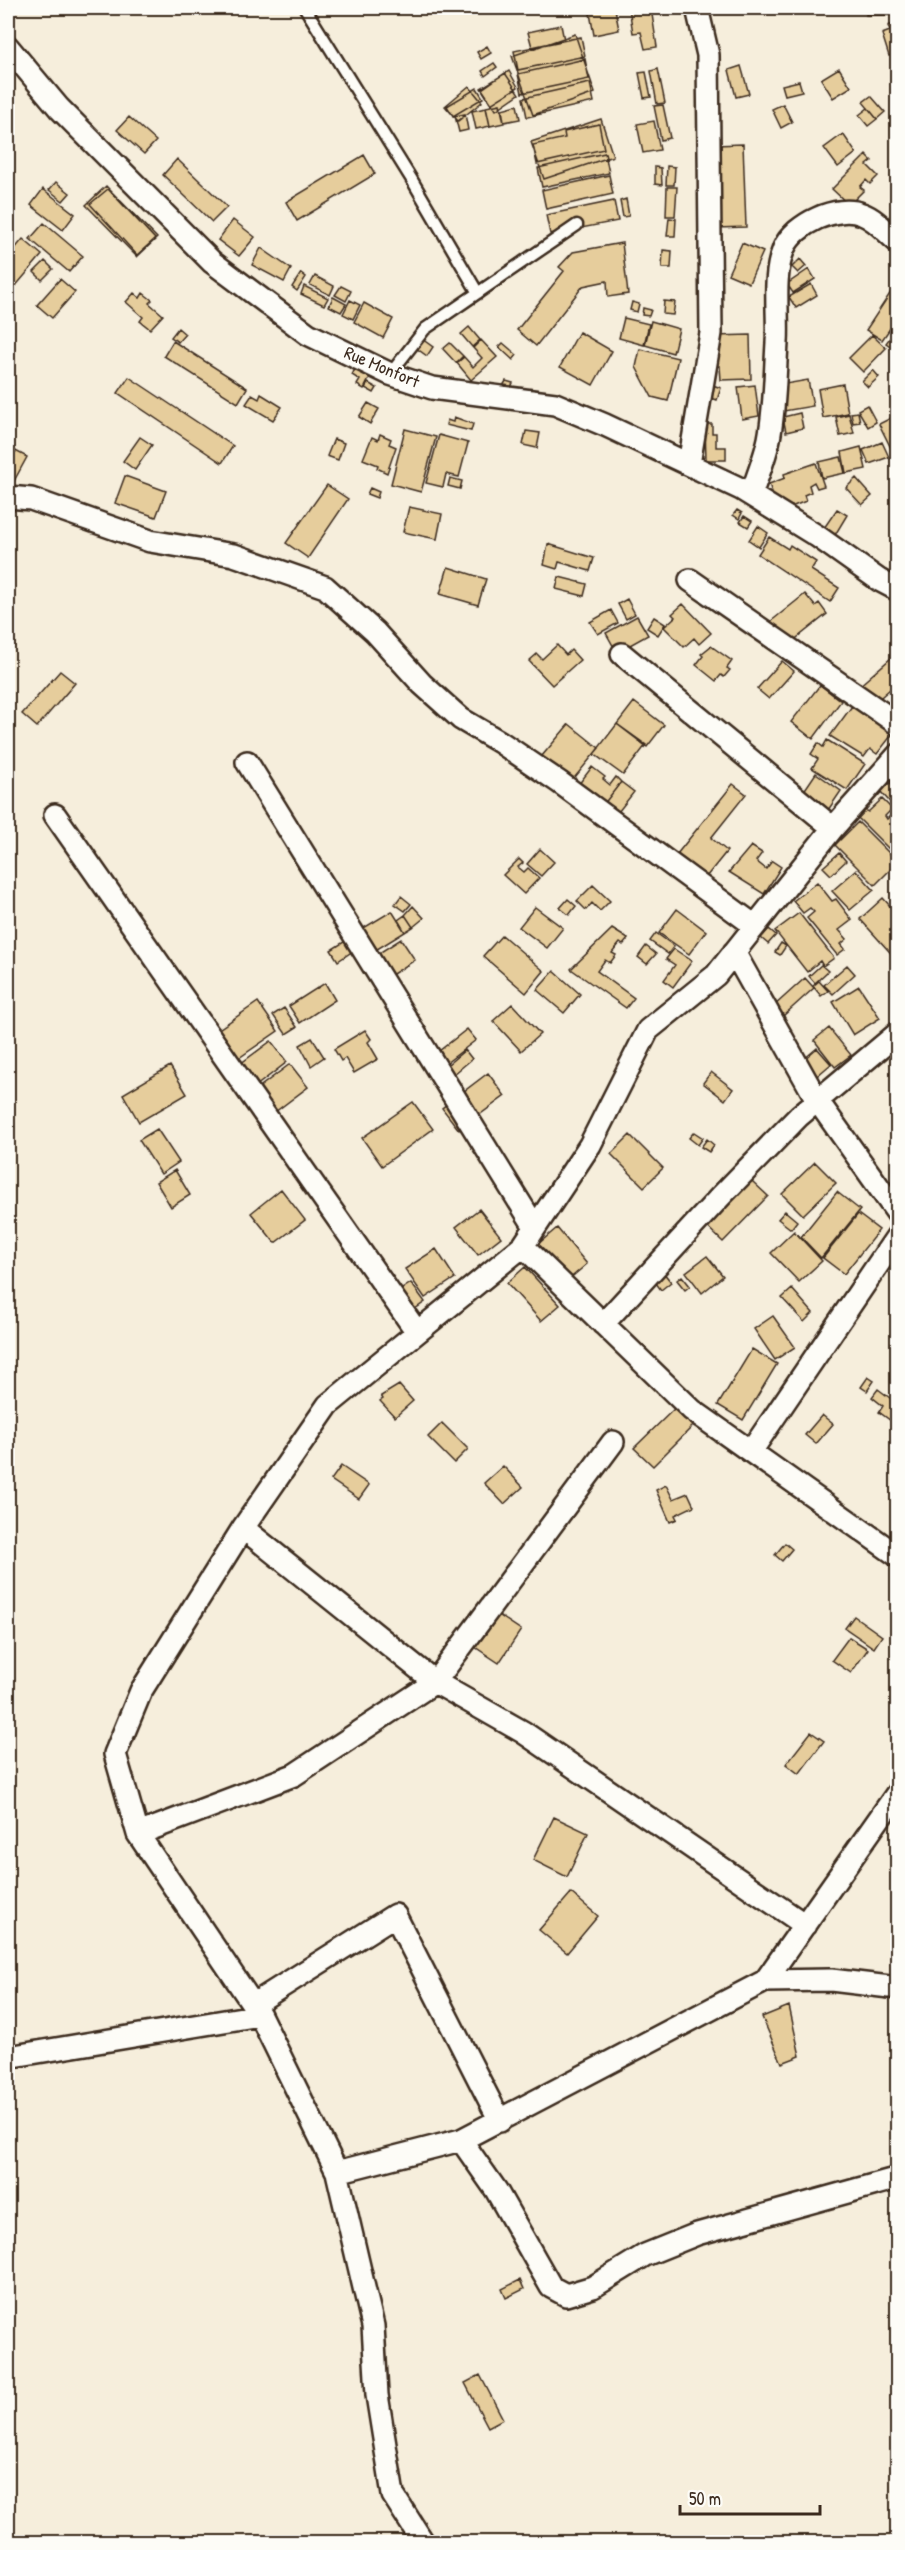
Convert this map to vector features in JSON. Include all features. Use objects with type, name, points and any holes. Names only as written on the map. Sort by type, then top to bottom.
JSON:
[{"type":"street","points":[[689,464],[711,333],[708,55],[697,8]]},
{"type":"street","name":"Rue Monfort","points":[[8,47],[59,108],[212,262],[308,334],[390,374],[432,388],[555,404],[689,464],[751,495],[897,590]]},
{"type":"street","points":[[751,495],[769,438],[777,340],[778,276],[783,250],[789,237],[830,214],[844,212],[862,214],[879,225],[897,242]]},
{"type":"street","points":[[8,497],[31,499],[150,541],[234,555],[325,587],[375,632],[422,684],[461,719],[559,782],[755,926]]},
{"type":"street","points":[[690,580],[897,724]]},
{"type":"street","points":[[622,654],[833,828]]},
{"type":"street","points":[[423,2542],[393,2495],[377,2395],[373,2326],[337,2172],[257,2010],[138,1834],[115,1755],[141,1691],[243,1528],[328,1405],[523,1246],[590,1145],[648,1030],[716,975],[833,828],[897,755]]},
{"type":"street","points":[[247,762],[535,1227]]},
{"type":"street","points":[[55,815],[417,1332]]},
{"type":"street","points":[[734,952],[817,1100],[897,1214]]},
{"type":"street","points":[[603,1324],[721,1196],[799,1116],[897,1033]]},
{"type":"street","points":[[752,1450],[897,1235]]},
{"type":"street","points":[[523,1246],[692,1410],[752,1450],[897,1556]]},
{"type":"street","points":[[138,1834],[294,1775],[435,1682],[613,1442]]},
{"type":"street","points":[[243,1528],[435,1682],[523,1732],[804,1925]]},
{"type":"street","points":[[765,1981],[897,1792]]},
{"type":"street","points":[[8,2057],[257,2010],[395,1915],[500,2121]]},
{"type":"street","points":[[337,2172],[461,2140],[765,1981],[831,1980],[897,1988]]},
{"type":"street","points":[[461,2140],[496,2190],[551,2287],[566,2295],[593,2287],[645,2255],[697,2234],[897,2178]]},
{"type":"lane","points":[[305,8],[412,180],[478,293]]},
{"type":"lane","points":[[390,374],[424,329],[577,225]]},
{"type":"building","points":[[589,8],[623,8],[615,9],[619,30],[594,35]]},
{"type":"building","points":[[629,8],[651,8],[657,47],[645,49],[641,32],[633,33]]},
{"type":"building","points":[[866,8],[894,8],[894,15],[866,15]]},
{"type":"building","points":[[898,22],[898,53],[889,56],[882,34],[890,31],[888,26]]},
{"type":"building","points":[[561,25],[564,40],[532,47],[528,32]]},
{"type":"building","points":[[575,34],[595,93],[533,115],[512,56]]},
{"type":"building","points":[[581,37],[585,56],[518,70],[514,51]]},
{"type":"building","points":[[487,46],[491,53],[481,59],[477,52]]},
{"type":"building","points":[[585,59],[589,79],[522,93],[518,74]]},
{"type":"building","points":[[494,63],[497,67],[485,76],[482,71]]},
{"type":"building","points":[[741,66],[749,94],[736,97],[729,70]]},
{"type":"building","points":[[839,68],[851,87],[833,98],[821,79]]},
{"type":"building","points":[[658,69],[665,103],[657,104],[651,71]]},
{"type":"building","points":[[509,71],[518,87],[491,104],[481,88]]},
{"type":"building","points":[[646,72],[651,97],[644,98],[639,73]]},
{"type":"building","points":[[505,73],[519,94],[496,110],[482,89]]},
{"type":"building","points":[[799,81],[802,91],[785,95],[782,85]]},
{"type":"building","points":[[590,83],[594,102],[527,117],[523,98]]},
{"type":"building","points":[[469,86],[482,102],[458,121],[445,106]]},
{"type":"building","points":[[477,88],[483,98],[453,116],[447,106]]},
{"type":"building","points":[[871,96],[885,112],[877,119],[863,102]]},
{"type":"building","points":[[500,104],[504,123],[490,126],[486,107]]},
{"type":"building","points":[[783,104],[792,122],[781,128],[772,109]]},
{"type":"building","points":[[517,105],[520,119],[504,122],[502,109]]},
{"type":"building","points":[[663,105],[670,138],[661,140],[654,106]]},
{"type":"building","points":[[486,108],[490,126],[476,129],[472,111]]},
{"type":"building","points":[[868,108],[877,119],[868,126],[859,115]]},
{"type":"building","points":[[465,114],[468,130],[459,132],[455,116]]},
{"type":"building","points":[[129,117],[156,141],[144,154],[117,130]]},
{"type":"building","points":[[601,119],[613,156],[544,179],[531,142]]},
{"type":"building","points":[[654,121],[660,150],[643,153],[637,124]]},
{"type":"building","points":[[599,124],[604,149],[537,164],[533,145],[565,138],[564,132]]},
{"type":"building","points":[[843,134],[856,153],[838,167],[824,148]]},
{"type":"building","points":[[743,144],[746,227],[717,228],[715,145]]},
{"type":"building","points":[[605,153],[609,173],[542,187],[538,168]]},
{"type":"building","points":[[364,155],[375,174],[297,221],[286,202]]},
{"type":"building","points":[[866,155],[872,161],[867,165],[878,176],[870,184],[866,180],[860,187],[864,190],[849,205],[832,189]]},
{"type":"building","points":[[177,159],[227,207],[212,222],[163,175]]},
{"type":"building","points":[[667,166],[675,167],[674,185],[666,185]]},
{"type":"building","points":[[655,167],[661,168],[662,185],[655,184]]},
{"type":"building","points":[[609,175],[613,194],[546,209],[542,190]]},
{"type":"building","points":[[56,182],[70,193],[63,201],[49,190]]},
{"type":"building","points":[[106,186],[157,238],[137,257],[86,205]]},
{"type":"building","points":[[667,187],[677,187],[675,216],[666,216]]},
{"type":"building","points":[[43,189],[75,214],[63,230],[31,205]]},
{"type":"building","points":[[108,189],[155,239],[137,255],[90,204]]},
{"type":"building","points":[[626,199],[629,216],[623,217],[620,201]]},
{"type":"building","points":[[614,201],[618,221],[550,234],[546,215]]},
{"type":"building","points":[[669,218],[676,219],[675,236],[667,236]]},
{"type":"building","points":[[233,220],[255,237],[239,256],[218,240]]},
{"type":"building","points":[[44,223],[83,256],[69,272],[30,239]]},
{"type":"building","points":[[23,239],[42,255],[14,288],[8,282],[8,257]]},
{"type":"building","points":[[622,243],[628,294],[608,297],[607,281],[583,286],[536,346],[517,330],[564,271],[559,267],[573,252]]},
{"type":"building","points":[[742,243],[763,252],[749,283],[728,274]]},
{"type":"building","points":[[261,248],[291,269],[284,282],[252,265]]},
{"type":"building","points":[[663,250],[672,251],[671,268],[662,268]]},
{"type":"building","points":[[800,259],[806,266],[798,273],[792,267]]},
{"type":"building","points":[[45,261],[53,269],[42,280],[34,272]]},
{"type":"building","points":[[809,269],[815,279],[793,293],[787,284]]},
{"type":"building","points":[[301,273],[306,277],[297,291],[292,287]]},
{"type":"building","points":[[315,276],[334,286],[330,295],[310,285]]},
{"type":"building","points":[[60,279],[75,292],[52,318],[37,305]]},
{"type":"building","points":[[811,284],[817,295],[796,308],[789,297]]},
{"type":"building","points":[[304,286],[328,298],[324,305],[301,294]]},
{"type":"building","points":[[341,286],[351,291],[346,301],[335,295]]},
{"type":"building","points":[[895,286],[898,288],[898,317],[882,340],[866,330]]},
{"type":"building","points":[[134,293],[140,298],[143,293],[152,300],[149,303],[163,315],[150,329],[140,321],[143,317],[126,302]]},
{"type":"building","points":[[333,297],[346,304],[341,312],[329,306]]},
{"type":"building","points":[[350,300],[360,305],[353,319],[343,314]]},
{"type":"building","points":[[664,301],[675,302],[673,315],[663,314]]},
{"type":"building","points":[[632,302],[639,304],[637,312],[630,310]]},
{"type":"building","points":[[364,303],[393,319],[383,338],[354,322]]},
{"type":"building","points":[[643,308],[651,310],[649,316],[642,315]]},
{"type":"building","points":[[624,318],[649,324],[644,345],[619,338]]},
{"type":"building","points":[[651,321],[679,329],[673,353],[645,345]]},
{"type":"building","points":[[469,327],[480,340],[472,347],[461,334]]},
{"type":"building","points":[[178,328],[185,334],[178,342],[171,337]]},
{"type":"building","points":[[579,332],[612,351],[593,385],[560,367]]},
{"type":"building","points":[[750,335],[751,379],[721,380],[720,366],[715,367],[714,336]]},
{"type":"building","points":[[872,335],[886,348],[863,372],[849,358]]},
{"type":"building","points":[[892,335],[898,339],[898,351],[886,343]]},
{"type":"building","points":[[422,339],[433,347],[427,356],[416,348]]},
{"type":"building","points":[[481,340],[497,357],[471,380],[457,363],[464,357],[473,367],[482,358],[473,348]]},
{"type":"building","points":[[173,341],[247,388],[238,403],[164,356]]},
{"type":"building","points":[[450,343],[463,356],[456,363],[443,349]]},
{"type":"building","points":[[503,343],[517,355],[513,360],[499,347]]},
{"type":"building","points":[[640,349],[678,358],[668,401],[652,397],[636,367]]},
{"type":"building","points":[[355,369],[370,377],[364,389],[357,385],[360,380],[352,375]]},
{"type":"building","points":[[873,370],[879,377],[868,387],[862,381]]},
{"type":"building","points":[[129,377],[233,446],[222,463],[118,393]]},
{"type":"building","points":[[808,380],[813,406],[784,411],[779,385]]},
{"type":"building","points":[[506,381],[513,383],[510,389],[503,386]]},
{"type":"building","points":[[368,383],[377,388],[374,393],[365,388]]},
{"type":"building","points":[[710,384],[721,388],[717,400],[706,396]]},
{"type":"building","points":[[843,384],[848,413],[823,418],[818,389]]},
{"type":"building","points":[[755,385],[759,416],[742,419],[738,387]]},
{"type":"building","points":[[261,394],[282,407],[273,420],[246,404],[252,395],[259,399]]},
{"type":"building","points":[[368,403],[379,409],[370,424],[359,417]]},
{"type":"building","points":[[867,405],[876,422],[868,427],[858,410]]},
{"type":"building","points":[[858,412],[860,422],[853,423],[851,413]]},
{"type":"building","points":[[800,413],[803,428],[786,432],[783,417]]},
{"type":"building","points":[[849,414],[854,433],[840,436],[836,417]]},
{"type":"building","points":[[895,416],[898,448],[892,450],[879,424]]},
{"type":"building","points":[[454,417],[473,424],[471,431],[446,425],[447,420],[453,422]]},
{"type":"building","points":[[705,424],[712,424],[712,433],[716,433],[716,447],[726,447],[726,460],[706,460]]},
{"type":"building","points":[[405,429],[436,437],[421,492],[391,484]]},
{"type":"building","points":[[526,431],[540,433],[537,448],[523,445]]},
{"type":"building","points":[[380,434],[391,439],[389,444],[396,447],[387,473],[377,468],[378,465],[363,459],[372,437],[378,440]]},
{"type":"building","points":[[439,435],[468,443],[459,477],[446,474],[443,487],[426,483]]},
{"type":"building","points":[[140,437],[152,445],[135,470],[123,461]]},
{"type":"building","points":[[334,439],[344,443],[338,460],[327,456]]},
{"type":"building","points":[[882,442],[889,457],[869,464],[863,450]]},
{"type":"building","points":[[8,447],[27,457],[8,492]]},
{"type":"building","points":[[861,447],[866,469],[846,473],[842,452]]},
{"type":"building","points":[[841,457],[845,473],[822,478],[819,462]]},
{"type":"building","points":[[816,463],[824,486],[817,488],[814,482],[809,485],[811,492],[804,495],[806,501],[786,509],[783,502],[776,505],[769,484],[785,478],[784,474]]},
{"type":"building","points":[[125,476],[166,491],[156,517],[115,503]]},
{"type":"building","points":[[450,478],[462,481],[460,489],[448,486]]},
{"type":"building","points":[[856,478],[872,496],[862,505],[846,488]]},
{"type":"building","points":[[327,485],[348,499],[308,558],[286,543]]},
{"type":"building","points":[[370,488],[379,492],[377,498],[367,494]]},
{"type":"building","points":[[409,507],[442,514],[437,539],[403,532]]},
{"type":"building","points":[[837,509],[847,515],[835,535],[824,528]]},
{"type":"building","points":[[737,510],[742,513],[739,519],[733,515]]},
{"type":"building","points":[[744,516],[752,521],[748,527],[740,522]]},
{"type":"building","points":[[758,526],[768,533],[759,547],[749,540]]},
{"type":"building","points":[[769,537],[788,549],[790,545],[816,562],[811,570],[839,588],[830,602],[758,554]]},
{"type":"building","points":[[548,544],[594,558],[590,571],[559,562],[557,569],[544,565]]},
{"type":"building","points":[[448,567],[486,579],[478,605],[440,594]]},
{"type":"building","points":[[559,577],[587,584],[584,596],[556,589]]},
{"type":"building","points":[[805,594],[815,606],[819,603],[827,614],[788,645],[770,622]]},
{"type":"building","points":[[627,599],[635,614],[626,619],[618,604]]},
{"type":"building","points":[[683,604],[711,633],[699,644],[694,638],[684,647],[664,627],[675,617],[672,614]]},
{"type":"building","points":[[611,610],[618,623],[598,634],[590,622]]},
{"type":"building","points":[[637,616],[648,635],[628,646],[622,663],[617,666],[611,654],[616,651],[606,633]]},
{"type":"building","points":[[654,617],[665,624],[658,635],[647,628]]},
{"type":"building","points":[[557,645],[566,655],[571,650],[580,660],[552,685],[529,661],[537,654],[542,659]]},
{"type":"building","points":[[711,646],[732,661],[727,668],[730,670],[716,681],[696,665],[703,656],[701,654]]},
{"type":"building","points":[[898,652],[898,682],[873,704],[858,687]]},
{"type":"building","points":[[782,661],[794,671],[769,699],[757,689]]},
{"type":"building","points":[[60,671],[75,683],[37,727],[22,714]]},
{"type":"building","points":[[820,685],[841,701],[813,739],[791,722]]},
{"type":"building","points":[[898,689],[898,705],[890,696]]},
{"type":"building","points":[[634,702],[664,725],[647,747],[617,724]]},
{"type":"building","points":[[855,702],[867,710],[863,714],[871,720],[874,716],[895,731],[877,754],[870,749],[864,757],[830,736]]},
{"type":"building","points":[[569,724],[599,748],[566,788],[536,763]]},
{"type":"building","points":[[617,724],[646,745],[623,775],[594,754]]},
{"type":"building","points":[[827,740],[865,764],[847,790],[812,768],[818,759],[811,754],[818,743],[823,747]]},
{"type":"building","points":[[592,767],[605,777],[603,779],[610,785],[616,777],[621,782],[600,809],[571,794]]},
{"type":"building","points":[[816,773],[841,791],[820,822],[795,804]]},
{"type":"building","points":[[897,774],[898,811],[880,791],[889,782],[895,787],[897,785],[892,780]]},
{"type":"building","points":[[621,782],[634,792],[607,826],[600,809]]},
{"type":"building","points":[[733,784],[746,794],[711,838],[727,851],[694,892],[665,869]]},
{"type":"building","points":[[882,799],[892,809],[885,816],[887,819],[895,811],[898,814],[896,856],[858,818]]},
{"type":"building","points":[[858,822],[898,862],[875,885],[835,845]]},
{"type":"building","points":[[751,846],[762,853],[756,861],[766,869],[772,861],[781,867],[764,894],[729,872]]},
{"type":"building","points":[[540,849],[554,862],[541,876],[527,864]]},
{"type":"building","points":[[839,853],[846,861],[831,875],[823,867]]},
{"type":"building","points":[[519,859],[523,863],[518,867],[524,872],[528,868],[539,878],[524,894],[503,875]]},
{"type":"building","points":[[856,870],[874,890],[850,910],[832,891]]},
{"type":"building","points":[[817,882],[832,901],[836,899],[852,920],[839,930],[847,939],[841,944],[845,949],[837,955],[807,918],[814,912],[810,908],[803,913],[793,901]]},
{"type":"building","points":[[593,885],[610,901],[600,911],[592,903],[586,910],[577,901]]},
{"type":"building","points":[[401,896],[411,904],[405,911],[395,904]]},
{"type":"building","points":[[883,898],[898,915],[898,961],[860,919]]},
{"type":"building","points":[[568,899],[576,906],[569,915],[560,908]]},
{"type":"building","points":[[413,906],[424,918],[413,927],[405,915]]},
{"type":"building","points":[[535,907],[563,928],[547,948],[519,927]]},
{"type":"building","points":[[677,909],[706,931],[689,954],[659,933]]},
{"type":"building","points":[[392,911],[405,932],[361,959],[347,938]]},
{"type":"building","points":[[799,913],[834,958],[823,966],[820,961],[807,972],[775,931]]},
{"type":"building","points":[[405,915],[413,927],[405,932],[398,920]]},
{"type":"building","points":[[612,929],[628,939],[623,945],[620,943],[612,953],[616,955],[610,963],[605,960],[597,971],[634,998],[626,1008],[571,969]]},
{"type":"building","points":[[769,929],[776,935],[768,944],[761,938]]},
{"type":"building","points":[[656,933],[674,946],[668,954],[650,941]]},
{"type":"building","points":[[502,935],[544,971],[526,993],[483,956]]},
{"type":"building","points":[[401,939],[415,960],[382,981],[368,960]]},
{"type":"building","points":[[347,940],[353,951],[338,961],[331,950]]},
{"type":"building","points":[[781,943],[786,946],[780,955],[775,952]]},
{"type":"building","points":[[646,946],[656,954],[647,964],[638,957]]},
{"type":"building","points":[[674,949],[692,961],[673,987],[664,980],[675,965],[666,959]]},
{"type":"building","points":[[821,965],[828,971],[815,983],[809,976]]},
{"type":"building","points":[[847,965],[855,974],[833,994],[824,985]]},
{"type":"building","points":[[554,971],[580,994],[564,1013],[537,990]]},
{"type":"building","points":[[805,978],[814,988],[783,1016],[774,1006]]},
{"type":"building","points":[[819,981],[828,991],[821,996],[813,986]]},
{"type":"building","points":[[325,983],[335,1000],[300,1023],[289,1006]]},
{"type":"building","points":[[859,986],[880,1018],[853,1035],[833,1002]]},
{"type":"building","points":[[258,1002],[278,1031],[236,1060],[216,1031]]},
{"type":"building","points":[[512,1004],[540,1034],[521,1051],[493,1021]]},
{"type":"building","points":[[284,1008],[297,1027],[286,1034],[273,1015]]},
{"type":"building","points":[[829,1028],[851,1055],[835,1067],[814,1040]]},
{"type":"building","points":[[467,1029],[476,1040],[437,1070],[429,1059]]},
{"type":"building","points":[[365,1030],[371,1039],[368,1042],[378,1059],[354,1073],[345,1058],[341,1061],[334,1049]]},
{"type":"building","points":[[312,1038],[324,1057],[311,1066],[300,1045]]},
{"type":"building","points":[[271,1041],[287,1062],[256,1086],[240,1064]]},
{"type":"building","points":[[817,1048],[831,1064],[804,1087],[790,1071]]},
{"type":"building","points":[[465,1050],[472,1059],[454,1074],[447,1065]]},
{"type":"building","points":[[290,1064],[308,1087],[271,1115],[253,1092]]},
{"type":"building","points":[[170,1066],[187,1094],[139,1122],[123,1094]]},
{"type":"building","points":[[711,1072],[733,1089],[725,1100],[703,1083]]},
{"type":"building","points":[[488,1073],[505,1096],[459,1130],[442,1108]]},
{"type":"building","points":[[413,1102],[433,1129],[382,1166],[362,1138]]},
{"type":"building","points":[[157,1129],[179,1162],[161,1174],[139,1140]]},
{"type":"building","points":[[694,1132],[703,1138],[698,1145],[689,1138]]},
{"type":"building","points":[[630,1135],[663,1168],[644,1187],[611,1154]]},
{"type":"building","points":[[707,1139],[714,1145],[709,1152],[701,1147]]},
{"type":"building","points":[[815,1162],[836,1183],[803,1215],[782,1194]]},
{"type":"building","points":[[738,1168],[768,1196],[723,1242],[694,1214]]},
{"type":"building","points":[[175,1170],[190,1195],[171,1207],[156,1182]]},
{"type":"building","points":[[281,1189],[305,1220],[275,1243],[251,1213]]},
{"type":"building","points":[[837,1192],[860,1210],[821,1258],[801,1237]]},
{"type":"building","points":[[479,1209],[501,1237],[478,1255],[456,1227]]},
{"type":"building","points":[[785,1211],[797,1221],[791,1229],[778,1219]]},
{"type":"building","points":[[858,1214],[879,1230],[844,1274],[823,1258]]},
{"type":"building","points":[[557,1228],[587,1264],[567,1281],[537,1245]]},
{"type":"building","points":[[794,1231],[822,1261],[799,1282],[771,1253]]},
{"type":"building","points":[[436,1249],[455,1278],[425,1298],[405,1269]]},
{"type":"building","points":[[707,1256],[723,1276],[702,1293],[686,1272]]},
{"type":"building","points":[[525,1267],[560,1305],[541,1321],[507,1283]]},
{"type":"building","points":[[663,1272],[671,1282],[661,1290],[653,1279]]},
{"type":"building","points":[[682,1276],[690,1286],[685,1290],[677,1280]]},
{"type":"building","points":[[411,1283],[425,1302],[412,1311],[393,1295]]},
{"type":"building","points":[[792,1289],[813,1313],[804,1322],[782,1298]]},
{"type":"building","points":[[773,1316],[795,1347],[775,1360],[754,1329]]},
{"type":"building","points":[[752,1349],[777,1364],[743,1420],[718,1405]]},
{"type":"building","points":[[868,1377],[874,1381],[867,1391],[861,1387]]},
{"type":"building","points":[[399,1385],[413,1401],[395,1417],[380,1401],[383,1399],[381,1396]]},
{"type":"building","points":[[878,1389],[898,1404],[898,1426],[879,1412],[883,1406],[872,1397]]},
{"type":"building","points":[[675,1408],[693,1426],[653,1466],[634,1448]]},
{"type":"building","points":[[822,1415],[833,1424],[816,1444],[805,1435]]},
{"type":"building","points":[[442,1423],[468,1449],[454,1463],[428,1437]]},
{"type":"building","points":[[341,1466],[369,1485],[359,1499],[331,1480]]},
{"type":"building","points":[[503,1466],[523,1487],[504,1504],[484,1483]]},
{"type":"building","points":[[666,1485],[673,1499],[688,1493],[694,1506],[675,1515],[677,1519],[670,1522],[656,1490]]},
{"type":"building","points":[[785,1543],[792,1549],[782,1561],[775,1555]]},
{"type":"building","points":[[494,1612],[521,1630],[499,1663],[472,1645]]},
{"type":"building","points":[[854,1616],[882,1636],[874,1648],[845,1628]]},
{"type":"building","points":[[849,1637],[868,1649],[851,1673],[832,1660]]},
{"type":"building","points":[[811,1732],[824,1741],[799,1774],[786,1764]]},
{"type":"building","points":[[554,1817],[588,1833],[567,1877],[533,1860]]},
{"type":"building","points":[[571,1893],[598,1916],[567,1953],[539,1930]]},
{"type":"building","points":[[789,2006],[800,2056],[782,2063],[762,2017]]},
{"type":"building","points":[[520,2280],[524,2289],[506,2298],[502,2289]]},
{"type":"building","points":[[480,2375],[503,2419],[488,2427],[465,2383]]}]
